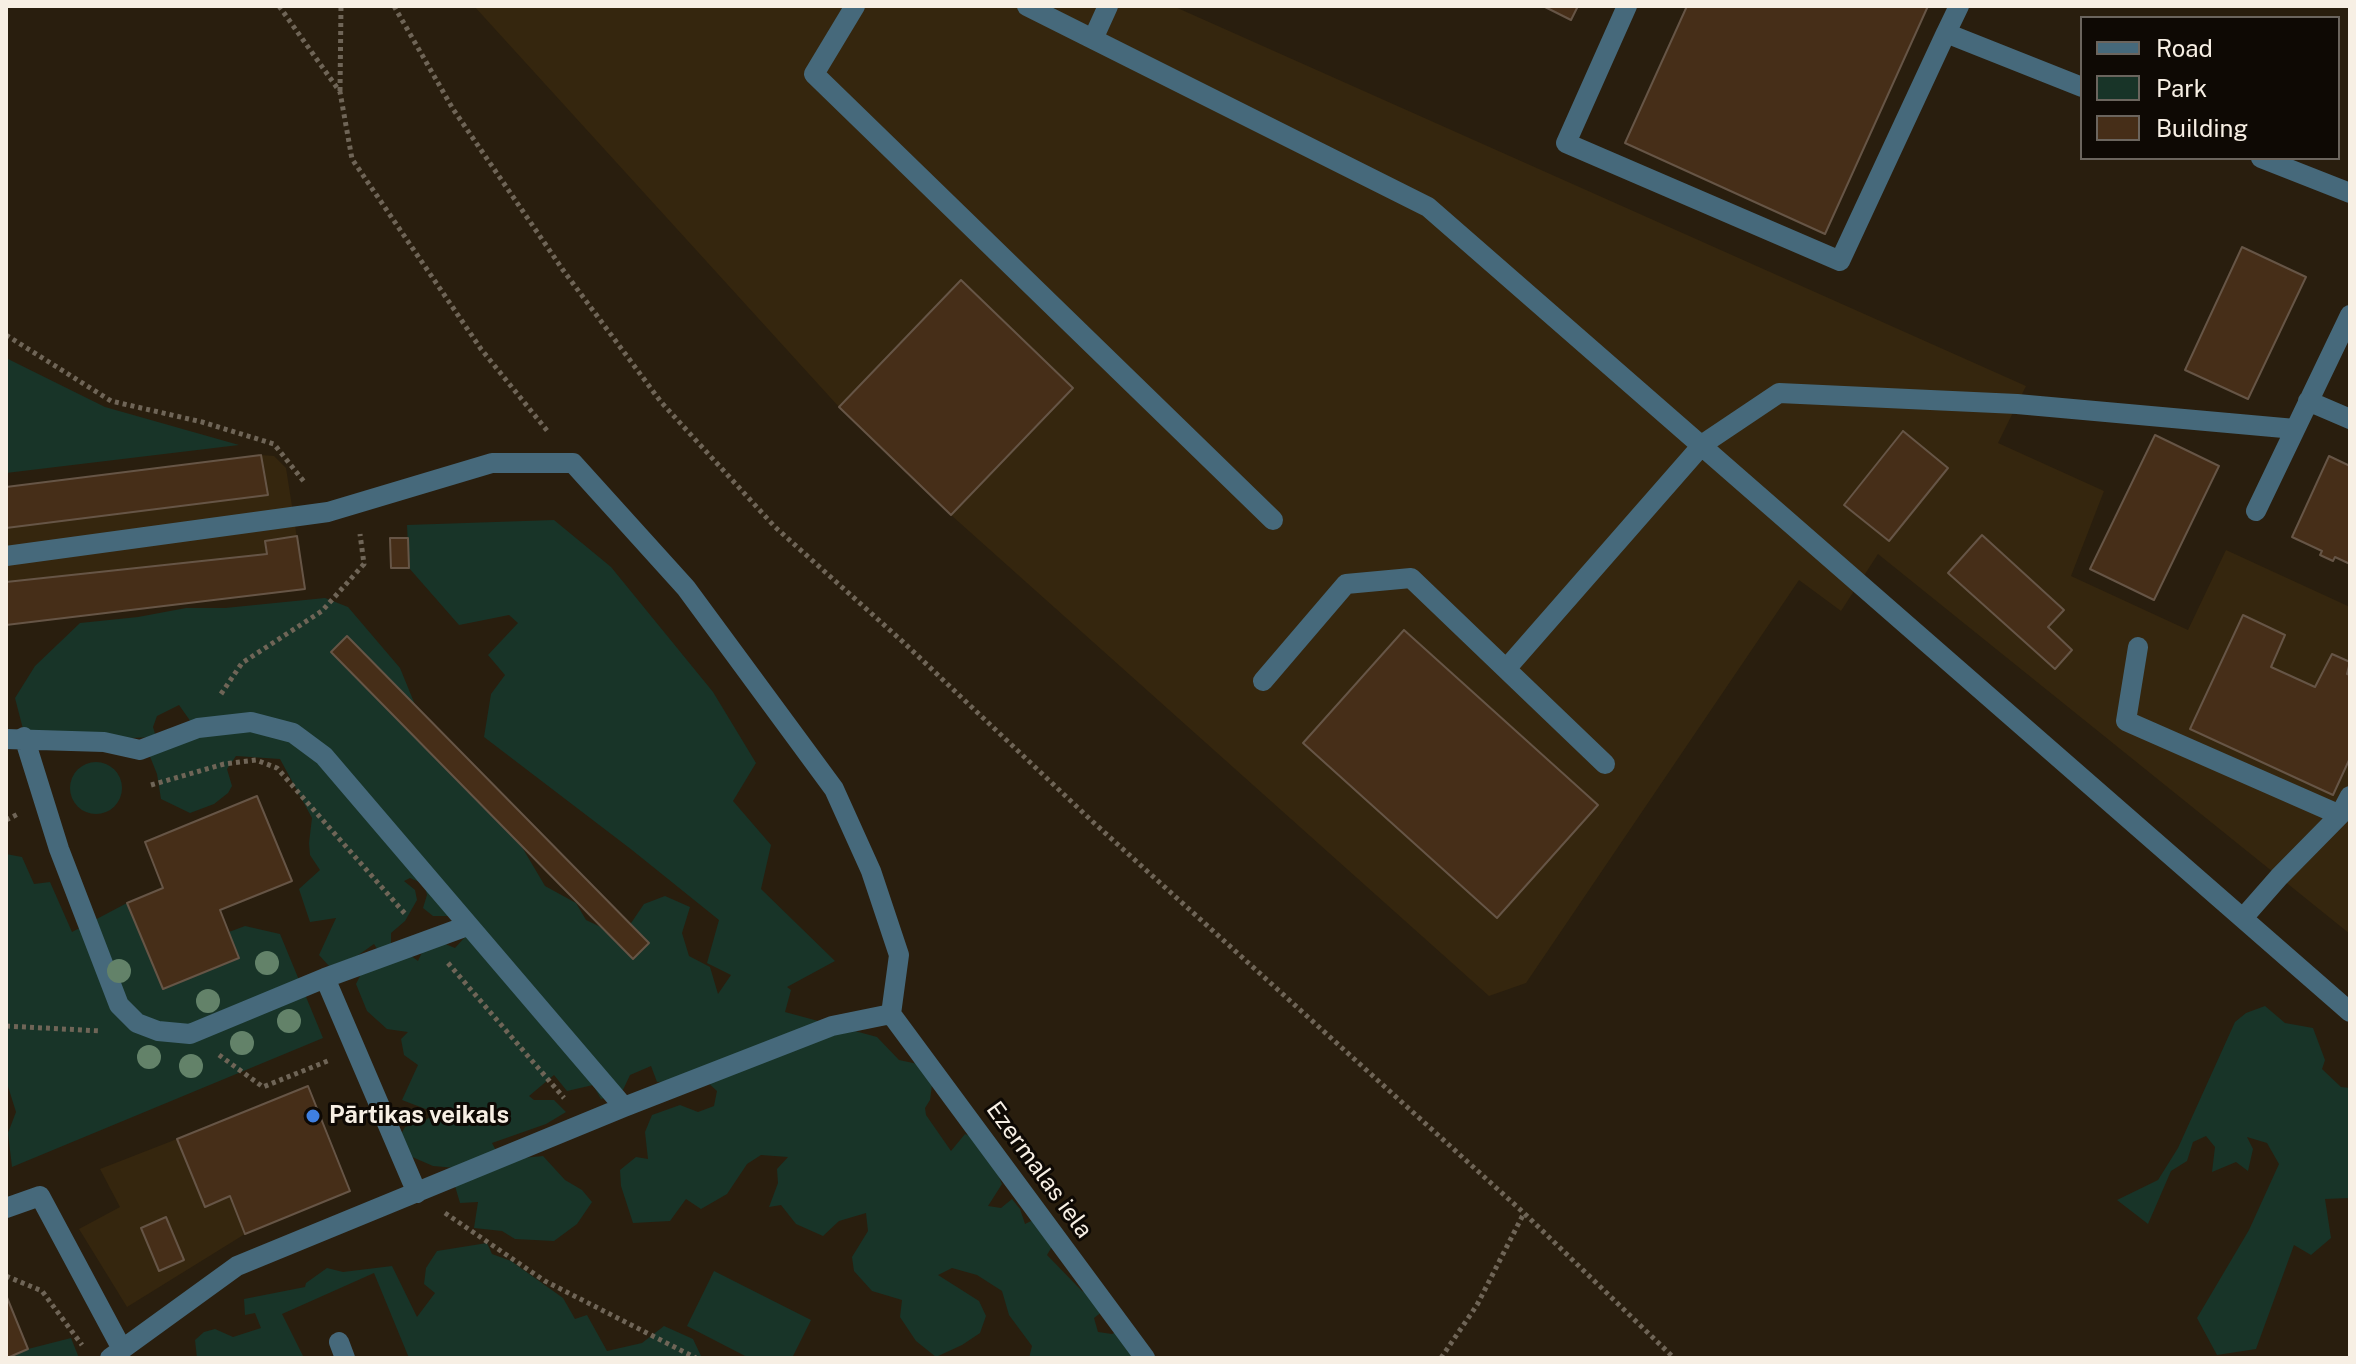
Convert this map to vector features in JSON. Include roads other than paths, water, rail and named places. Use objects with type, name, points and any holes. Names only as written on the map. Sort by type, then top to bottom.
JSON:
[{"type":"street","points":[[855,6],[814,74],[1273,520]]},
{"type":"street","points":[[1027,6],[1428,207],[2350,1012]]},
{"type":"street","points":[[1093,39],[1108,6]]},
{"type":"street","points":[[1627,6],[1566,143],[1840,261],[1959,6]]},
{"type":"street","points":[[1946,33],[2080,86]]},
{"type":"street","points":[[2266,160],[2350,193]]},
{"type":"street","points":[[2256,511],[2350,315]]},
{"type":"street","points":[[1506,669],[1703,444],[1779,393],[2017,404],[2295,429]]},
{"type":"street","points":[[2308,401],[2350,419]]},
{"type":"street","points":[[6,556],[328,512],[492,463],[573,463],[686,588],[834,789],[871,871],[899,955],[891,1014],[832,1026],[624,1107],[237,1266],[116,1354],[40,1196],[6,1208]]},
{"type":"street","points":[[1263,681],[1346,584],[1411,578],[1605,764]]},
{"type":"street","points":[[2138,647],[2126,721],[2340,815]]},
{"type":"street","points":[[467,926],[325,978],[190,1034],[158,1031],[137,1023],[119,1005],[15,738],[104,742],[140,750],[198,728],[251,722],[293,733],[324,756],[624,1107]]},
{"type":"street","points":[[2243,918],[2340,815],[2350,796]]},
{"type":"street","points":[[325,978],[417,1193]]},
{"type":"street","name":"Ezermalas iela","points":[[891,1014],[1145,1358]]},
{"type":"place","name":"Pārtikas veikals","points":[[313,1116]]}]
